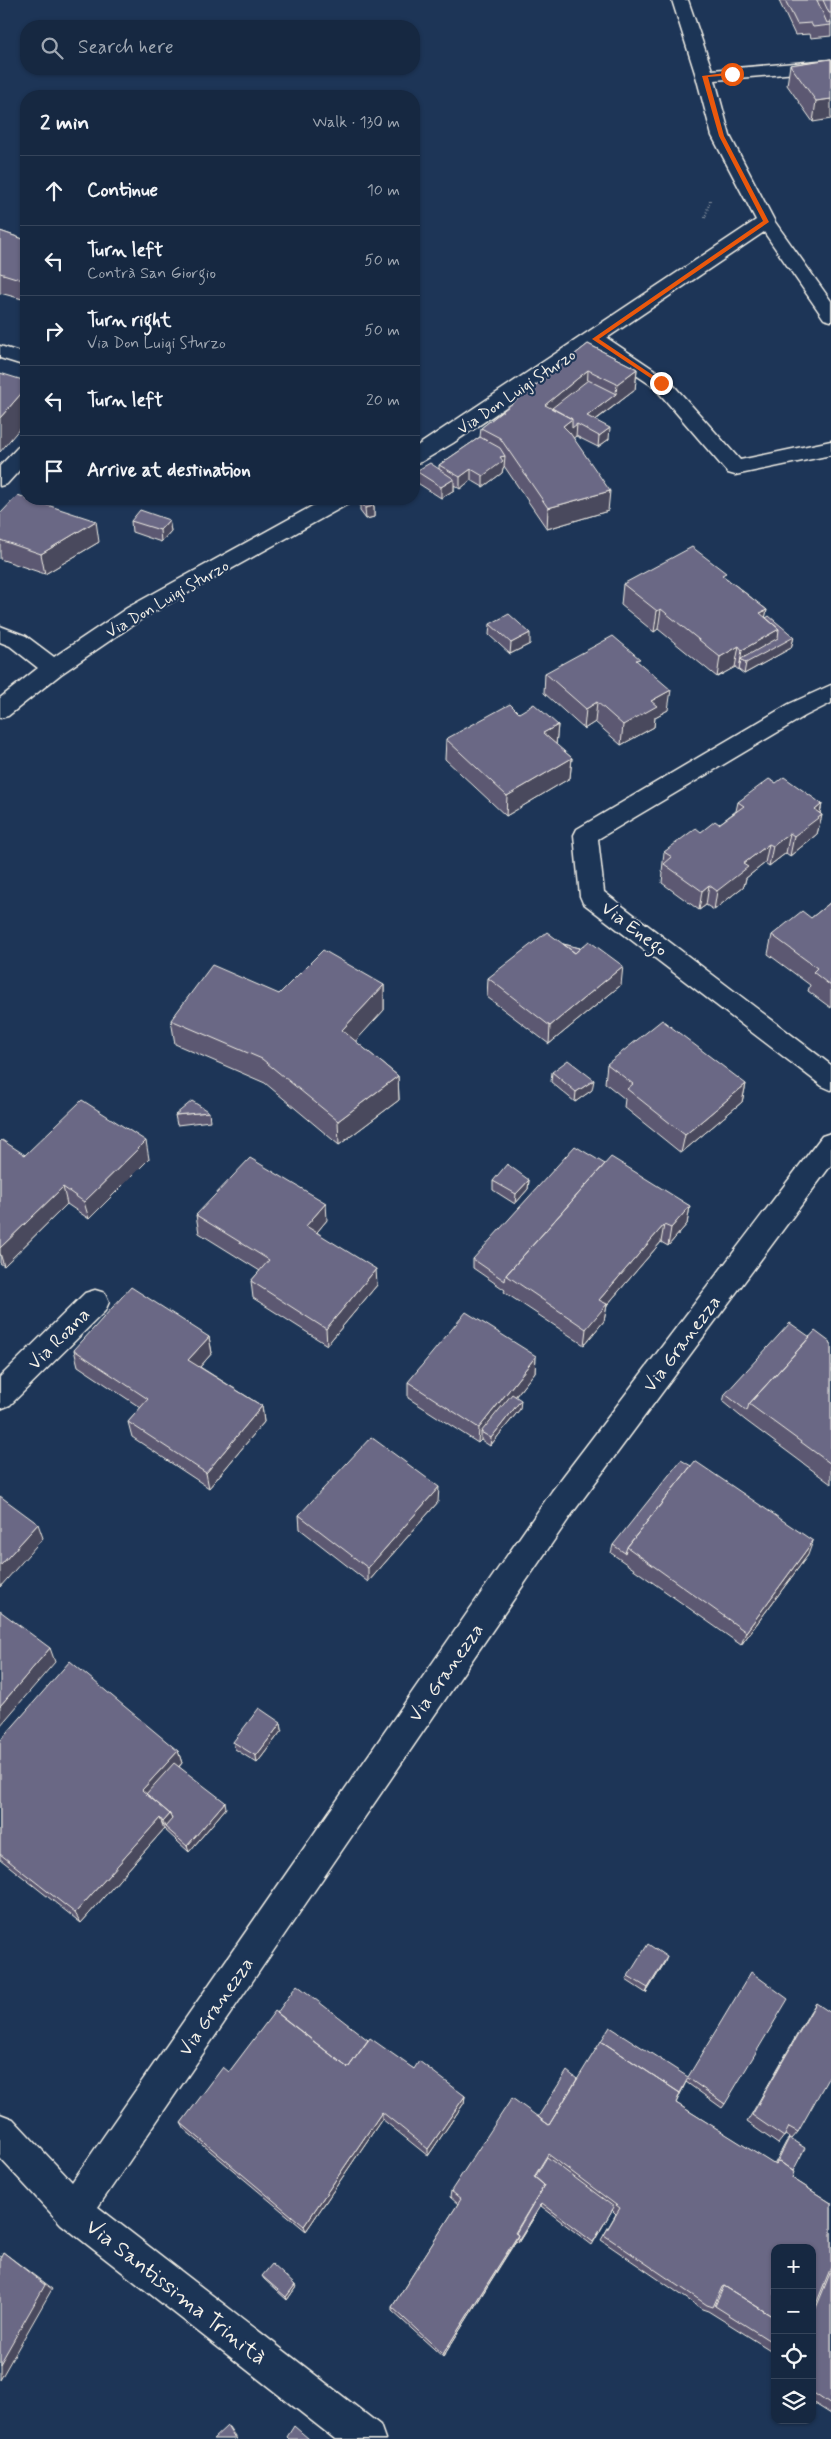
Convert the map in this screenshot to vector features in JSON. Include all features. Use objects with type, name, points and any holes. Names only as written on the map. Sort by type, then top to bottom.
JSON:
[{"type":"street","points":[[680,0],[705,76],[721,136],[766,222],[831,315]]},
{"type":"street","points":[[705,76],[831,65]]},
{"type":"street","name":"Via Don Luigi Sturzo","points":[[420,453],[595,339],[766,222]]},
{"type":"street","points":[[595,339],[661,383],[735,468],[831,448]]},
{"type":"street","points":[[0,352],[20,358]]},
{"type":"street","points":[[0,479],[20,457]]},
{"type":"street","name":"Via Don Luigi Sturzo","points":[[0,710],[53,668],[135,614],[330,505]]},
{"type":"street","points":[[0,634],[18,641],[53,668]]},
{"type":"street","name":"Via Enego","points":[[831,693],[797,710],[586,835],[592,896],[831,1079]]},
{"type":"street","name":"Via Granezza","points":[[74,2211],[563,1501],[831,1144]]},
{"type":"street","name":"Via Roana","points":[[0,1396],[95,1302]]},
{"type":"street","name":"Via Santissima Trinità","points":[[0,2132],[74,2211],[366,2439]]},
{"type":"building","points":[[785,0],[817,0],[827,23],[831,22],[831,25],[813,27],[811,23],[797,24]]},
{"type":"building","points":[[823,0],[831,0],[831,13],[829,13]]},
{"type":"building","points":[[831,59],[831,99],[816,101],[790,65]]},
{"type":"building","points":[[0,231],[20,238],[20,279],[0,273]]},
{"type":"building","points":[[588,344],[637,369],[617,384],[588,370],[545,405],[572,419],[563,426],[570,433],[610,491],[548,508],[500,438],[481,428]]},
{"type":"building","points":[[0,373],[20,379],[20,395],[0,418]]},
{"type":"building","points":[[588,380],[616,394],[587,416],[610,428],[599,436],[577,424],[572,428],[572,419],[552,408]]},
{"type":"building","points":[[480,437],[500,448],[505,456],[500,457],[503,461],[483,476],[471,469],[460,477],[439,465]]},
{"type":"building","points":[[430,463],[454,479],[441,487],[420,474],[420,469]]},
{"type":"building","points":[[18,495],[20,496],[20,505],[47,505],[96,521],[41,554],[0,540],[0,514]]},
{"type":"building","points":[[363,505],[374,506],[365,508]]},
{"type":"building","points":[[140,510],[169,520],[160,530],[131,521]]},
{"type":"building","points":[[692,547],[726,573],[722,575],[767,610],[760,613],[779,629],[742,650],[739,646],[720,657],[661,609],[657,611],[623,584]]},
{"type":"building","points":[[509,614],[530,633],[511,643],[490,624]]},
{"type":"building","points":[[769,616],[794,637],[746,663],[741,659],[778,638],[779,629],[766,618]]},
{"type":"building","points":[[613,636],[640,659],[636,660],[671,690],[651,701],[657,706],[623,725],[597,702],[586,709],[545,673]]},
{"type":"building","points":[[510,704],[519,713],[534,704],[558,725],[543,733],[572,758],[507,796],[446,739]]},
{"type":"building","points":[[784,777],[822,804],[815,810],[822,815],[794,836],[790,833],[773,846],[769,844],[743,864],[748,867],[717,891],[709,885],[702,891],[664,864],[672,857],[664,852],[696,828],[701,832],[715,821],[719,824],[744,806],[738,802],[769,779],[776,783]]},
{"type":"building","points":[[831,902],[831,986],[813,972],[817,968],[772,935],[802,911],[811,918]]},
{"type":"building","points":[[547,932],[575,953],[589,941],[623,966],[550,1026],[488,978]]},
{"type":"building","points":[[563,944],[580,948],[575,953]]},
{"type":"building","points":[[323,950],[384,985],[342,1030],[398,1076],[338,1121],[262,1059],[171,1020],[212,965],[279,994]]},
{"type":"building","points":[[662,1020],[746,1084],[685,1135],[627,1089],[633,1084],[607,1064]]},
{"type":"building","points":[[568,1060],[594,1080],[576,1092],[552,1072]]},
{"type":"building","points":[[82,1100],[146,1141],[84,1202],[63,1187],[0,1248],[0,1142],[2,1140],[25,1155]]},
{"type":"building","points":[[192,1101],[209,1112],[175,1115]]},
{"type":"building","points":[[575,1146],[605,1164],[506,1275],[505,1281],[473,1259]]},
{"type":"building","points":[[611,1157],[690,1206],[671,1228],[664,1225],[599,1300],[607,1304],[586,1329],[506,1275]]},
{"type":"building","points":[[250,1158],[326,1203],[306,1226],[376,1269],[326,1329],[251,1281],[269,1260],[196,1215]]},
{"type":"building","points":[[507,1164],[529,1180],[516,1194],[493,1181]]},
{"type":"building","points":[[131,1287],[209,1337],[188,1360],[262,1406],[206,1473],[128,1422],[148,1399],[74,1350]]},
{"type":"building","points":[[466,1312],[536,1356],[479,1428],[408,1382]]},
{"type":"building","points":[[790,1323],[810,1337],[749,1404],[747,1411],[725,1394]]},
{"type":"building","points":[[815,1331],[831,1343],[831,1464],[749,1404]]},
{"type":"building","points":[[512,1394],[521,1400],[491,1438],[481,1432]]},
{"type":"building","points":[[371,1437],[439,1487],[368,1568],[299,1515]]},
{"type":"building","points":[[681,1460],[691,1466],[627,1547],[625,1553],[613,1545]]},
{"type":"building","points":[[695,1461],[813,1541],[746,1632],[627,1547]]},
{"type":"building","points":[[0,1496],[38,1524],[0,1566]]},
{"type":"building","points":[[0,1611],[50,1648],[0,1706]]},
{"type":"building","points":[[70,1661],[178,1751],[142,1790],[170,1814],[163,1822],[160,1818],[75,1913],[0,1854],[0,1741]]},
{"type":"building","points":[[259,1708],[281,1723],[256,1756],[233,1742]]},
{"type":"building","points":[[174,1763],[225,1802],[187,1846],[165,1827],[172,1819],[170,1814],[146,1794]]},
{"type":"building","points":[[648,1944],[667,1957],[648,1988],[628,1976]]},
{"type":"building","points":[[751,1972],[788,1999],[725,2104],[688,2078],[680,2093],[601,2041],[610,2027],[688,2077]]},
{"type":"building","points":[[297,1985],[368,2040],[348,2068],[277,2013]]},
{"type":"building","points":[[816,2003],[831,2013],[831,2073],[798,2132],[789,2127],[784,2137],[752,2115]]},
{"type":"building","points":[[275,2011],[348,2068],[370,2038],[414,2069],[419,2061],[465,2096],[428,2149],[382,2112],[304,2226],[181,2123],[223,2067],[229,2072]]},
{"type":"building","points":[[601,2041],[680,2093],[676,2103],[775,2165],[779,2161],[794,2172],[792,2178],[831,2203],[831,2267],[816,2304],[816,2244],[771,2244],[771,2315],[724,2286],[713,2307],[707,2305],[604,2235],[620,2208],[548,2154],[534,2177],[544,2185],[515,2233],[518,2235],[443,2354],[392,2307],[461,2199],[451,2191],[512,2098],[549,2125]]},
{"type":"building","points":[[567,2071],[577,2079],[549,2125],[538,2117]]},
{"type":"building","points":[[789,2138],[805,2148],[793,2171],[779,2161],[776,2164]]},
{"type":"building","points":[[547,2157],[614,2207],[593,2242],[542,2203],[519,2240],[517,2238],[518,2235],[516,2233],[544,2185],[535,2177]]},
{"type":"building","points":[[3,2252],[45,2285],[0,2364],[0,2258]]},
{"type":"building","points":[[272,2264],[295,2285],[286,2297],[262,2276]]},
{"type":"building","points":[[831,2271],[831,2405],[816,2395],[816,2308]]},
{"type":"building","points":[[724,2286],[771,2315],[771,2341],[715,2306]]},
{"type":"building","points":[[227,2426],[235,2439],[213,2439]]},
{"type":"building","points":[[294,2426],[309,2439],[289,2439],[287,2437]]},
{"type":"route","points":[[661,383],[595,339],[720,255],[754,228],[766,222],[721,136],[705,76],[732,74]]}]
